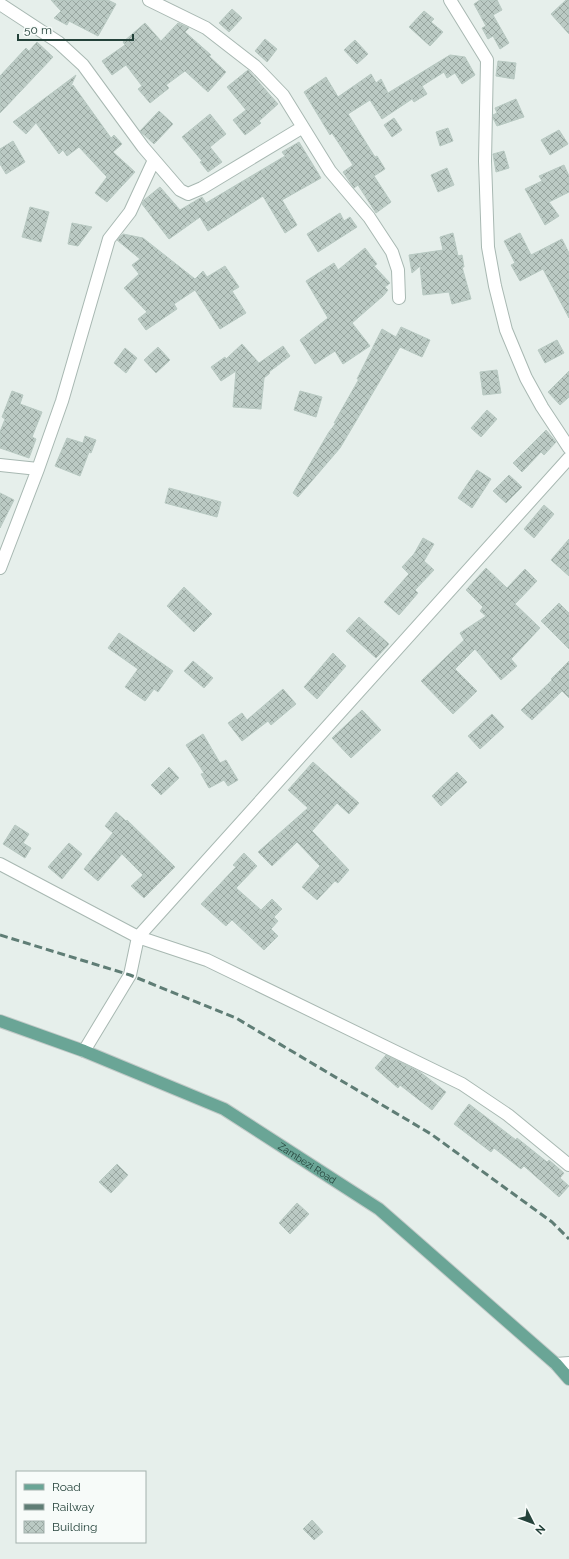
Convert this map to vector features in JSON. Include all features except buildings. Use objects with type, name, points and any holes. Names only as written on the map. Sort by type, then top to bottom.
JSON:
[{"type":"main road","name":"Zambezi Road","points":[[0,1020],[84,1051],[224,1109],[379,1209],[556,1364],[569,1379]]},
{"type":"street","points":[[149,0],[206,28],[244,57],[268,78],[283,95],[330,170],[369,217],[392,252],[398,270],[399,298]]},
{"type":"street","points":[[450,0],[487,60],[485,161],[488,246],[495,286],[506,330],[526,378],[542,407],[569,448]]},
{"type":"street","points":[[0,4],[58,42],[78,61],[154,160],[180,190],[188,194],[202,188],[303,127]]},
{"type":"street","points":[[0,568],[38,469],[64,394],[109,239],[130,212],[154,160]]},
{"type":"street","points":[[84,1051],[130,975],[138,937],[569,458]]},
{"type":"street","points":[[0,465],[38,469]]},
{"type":"street","points":[[0,864],[138,937],[207,960],[462,1084],[508,1115],[569,1165]]},
{"type":"street","points":[[556,1364],[569,1363]]},
{"type":"railway","points":[[0,935],[130,975],[236,1018],[431,1134],[552,1222],[569,1239]]}]
